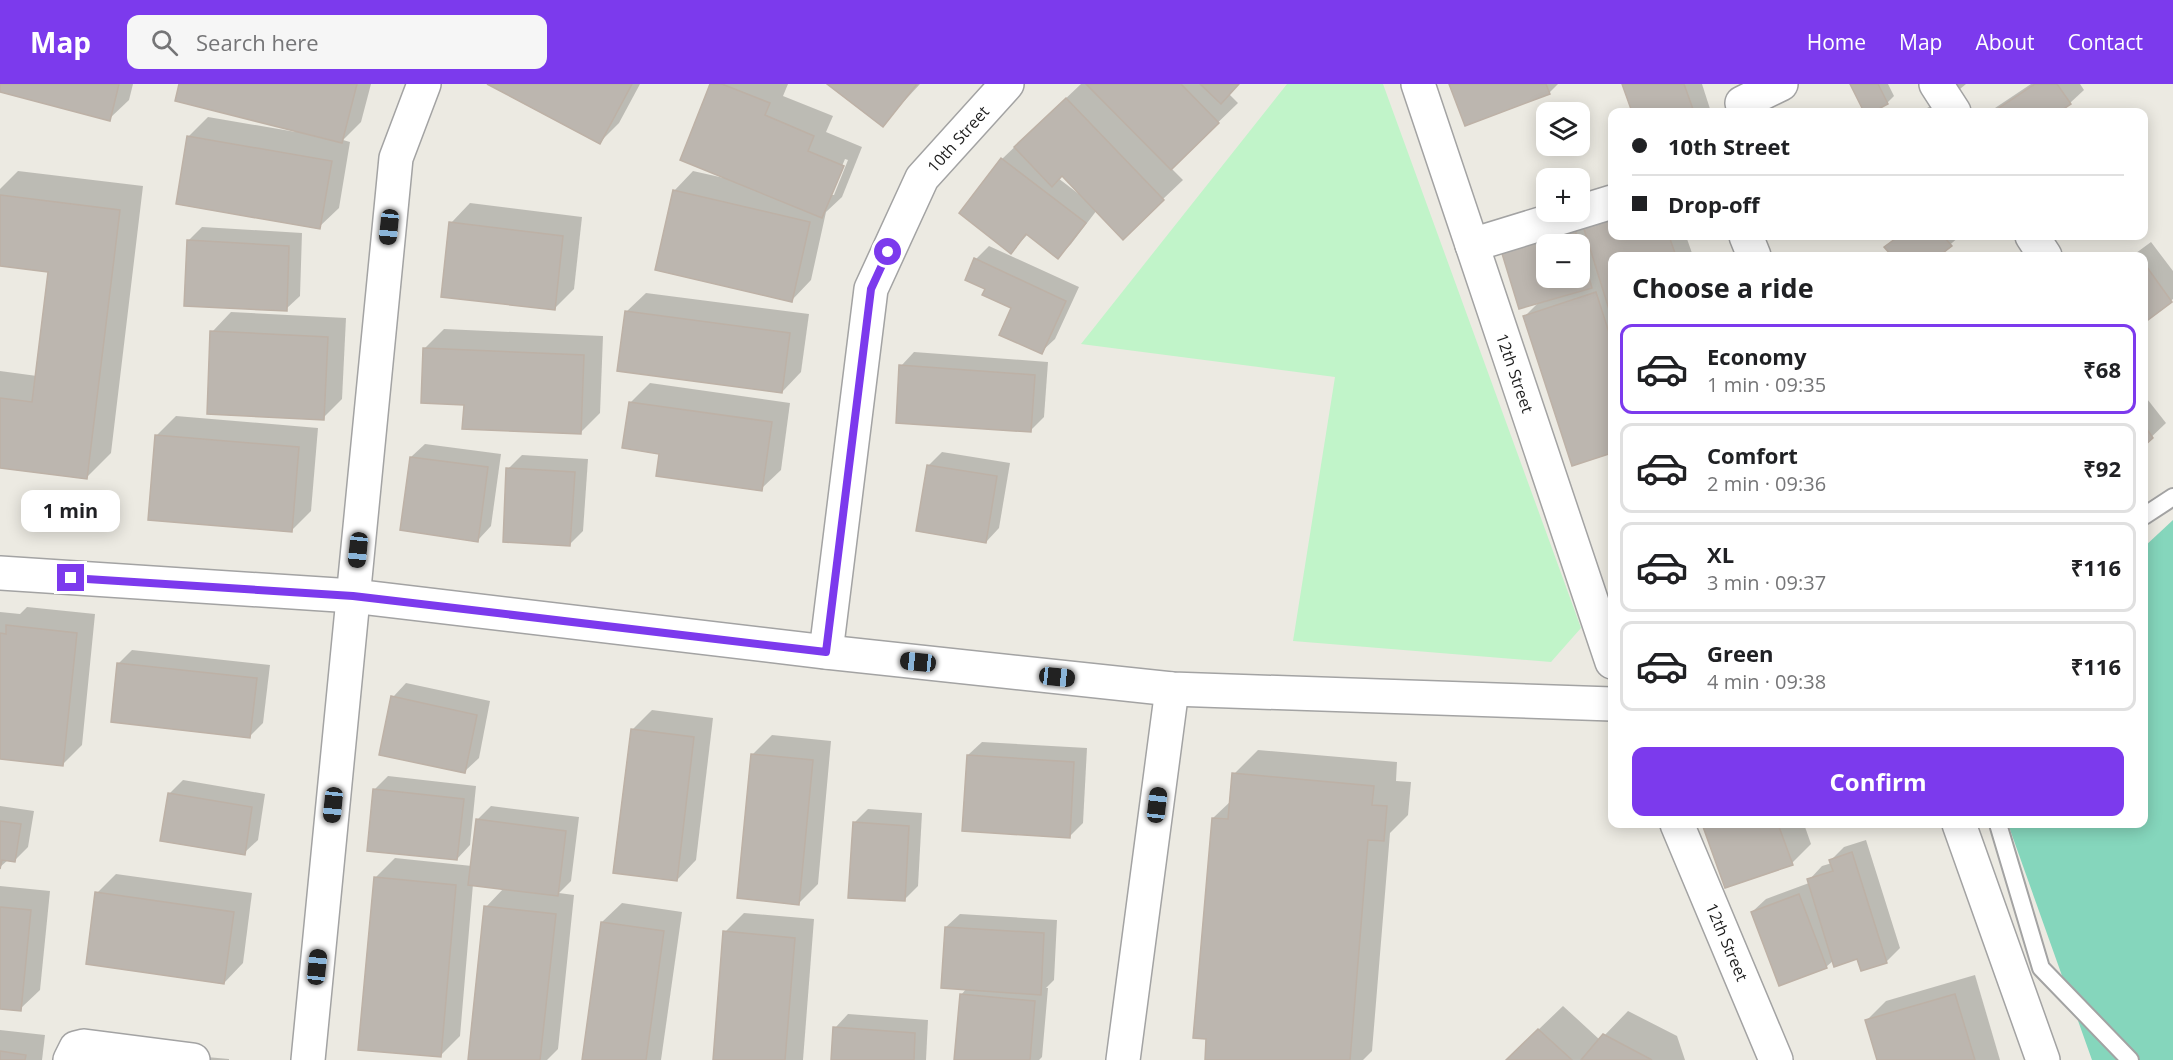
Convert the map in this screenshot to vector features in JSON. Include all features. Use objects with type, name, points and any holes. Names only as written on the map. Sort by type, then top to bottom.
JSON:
[{"type":"street","points":[[308,1060],[396,158],[424,84]]},
{"type":"street","name":"10th Street","points":[[826,652],[871,289],[922,178],[1007,84]]},
{"type":"street","name":"12th Street","points":[[1418,84],[1608,650]]},
{"type":"street","points":[[1739,100],[1781,84]]},
{"type":"street","points":[[1936,84],[1951,108]]},
{"type":"street","points":[[1472,245],[1608,203]]},
{"type":"street","points":[[0,573],[353,596],[826,652],[1172,689],[1608,704]]},
{"type":"street","points":[[1123,1060],[1172,689]]},
{"type":"street","name":"12th Street","points":[[1679,828],[1776,1060]]},
{"type":"street","points":[[1960,828],[2043,1060]]},
{"type":"street","points":[[70,1060],[76,1048],[84,1046],[193,1060]]},
{"type":"lane","points":[[2148,513],[2173,497]]},
{"type":"lane","points":[[1999,828],[2041,968],[2130,1060]]},
{"type":"green space","points":[[1287,84],[1383,84],[1581,628],[1551,662],[1293,641],[1335,377],[1081,344]]},
{"type":"green space","points":[[2173,520],[2173,1060],[2092,1060],[2009,828],[2148,828],[2148,543]]},
{"type":"building","points":[[0,84],[119,84],[110,121],[0,92]]},
{"type":"building","points":[[179,84],[357,84],[342,143],[175,101]]},
{"type":"building","points":[[487,84],[632,84],[600,144]]},
{"type":"building","points":[[710,84],[722,84],[770,103],[765,115],[814,136],[808,151],[844,166],[822,218],[680,160]]},
{"type":"building","points":[[827,84],[917,84],[883,127]]},
{"type":"building","points":[[1086,84],[1181,84],[1219,123],[1171,170]]},
{"type":"building","points":[[1200,84],[1239,84],[1221,104]]},
{"type":"building","points":[[1449,84],[1546,84],[1550,94],[1465,126]]},
{"type":"building","points":[[1622,84],[1684,84],[1693,108],[1631,108]]},
{"type":"building","points":[[1850,84],[1878,84],[1888,104],[1880,108],[1862,108]]},
{"type":"building","points":[[2035,84],[2057,84],[2071,104],[2065,108],[1999,108]]},
{"type":"building","points":[[1066,98],[1164,200],[1123,240],[1062,176],[1052,187],[1014,147]]},
{"type":"building","points":[[187,136],[332,161],[320,229],[176,204]]},
{"type":"building","points":[[1001,158],[1086,223],[1058,259],[1026,234],[1011,254],[959,213]]},
{"type":"building","points":[[673,190],[810,222],[792,302],[655,270]]},
{"type":"building","points":[[0,195],[120,210],[87,479],[0,468],[0,398],[32,402],[48,272],[0,266]]},
{"type":"building","points":[[1608,218],[1608,240],[1670,240],[1675,252],[1608,252],[1608,306],[1590,248],[1590,234],[1585,234],[1583,226]]},
{"type":"building","points":[[449,222],[563,236],[555,310],[441,297]]},
{"type":"building","points":[[1574,226],[1576,234],[1546,234]]},
{"type":"building","points":[[1536,237],[1536,288],[1590,288],[1590,281],[1592,288],[1519,309],[1500,247]]},
{"type":"building","points":[[187,240],[289,246],[287,311],[184,306]]},
{"type":"building","points":[[1894,240],[1947,240],[1952,246],[1944,252],[1888,252],[1884,247]]},
{"type":"building","points":[[974,258],[1066,301],[1042,354],[999,335],[1011,308],[982,295],[985,289],[965,280]]},
{"type":"building","points":[[2148,269],[2172,302],[2148,320]]},
{"type":"building","points":[[1596,292],[1608,330],[1608,454],[1572,466],[1523,316]]},
{"type":"building","points":[[625,311],[790,333],[782,393],[617,371]]},
{"type":"building","points":[[210,331],[328,337],[324,420],[207,414]]},
{"type":"building","points":[[423,348],[584,355],[581,434],[462,429],[464,405],[421,403]]},
{"type":"building","points":[[899,365],[1035,375],[1031,432],[896,423]]},
{"type":"building","points":[[629,402],[772,422],[762,491],[656,476],[659,454],[622,448]]},
{"type":"building","points":[[2148,431],[2153,438],[2148,442]]},
{"type":"building","points":[[155,435],[299,447],[292,532],[148,520]]},
{"type":"building","points":[[410,457],[488,467],[478,542],[400,530]]},
{"type":"building","points":[[927,465],[997,476],[986,543],[916,531]]},
{"type":"building","points":[[506,468],[575,472],[570,546],[503,542]]},
{"type":"building","points":[[6,625],[77,633],[63,766],[0,759],[0,633],[6,634]]},
{"type":"building","points":[[117,663],[257,678],[250,738],[111,722]]},
{"type":"building","points":[[391,696],[477,715],[465,773],[379,755]]},
{"type":"building","points":[[631,729],[694,737],[677,881],[613,873]]},
{"type":"building","points":[[751,754],[813,760],[799,905],[737,898]]},
{"type":"building","points":[[967,755],[1074,762],[1070,838],[962,831]]},
{"type":"building","points":[[1232,773],[1374,786],[1372,805],[1387,806],[1384,841],[1368,840],[1350,1060],[1205,1060],[1206,1039],[1193,1038],[1212,818],[1228,819]]},
{"type":"building","points":[[373,789],[464,799],[457,860],[367,851]]},
{"type":"building","points":[[168,793],[252,807],[245,855],[160,841]]},
{"type":"building","points":[[476,819],[566,831],[558,896],[468,885]]},
{"type":"building","points":[[0,821],[21,824],[15,862],[2,860],[0,869]]},
{"type":"building","points":[[853,822],[909,826],[905,901],[848,898]]},
{"type":"building","points":[[1703,828],[1779,828],[1793,865],[1725,888]]},
{"type":"building","points":[[1852,852],[1887,963],[1861,971],[1857,959],[1834,967],[1807,879],[1833,871],[1829,860]]},
{"type":"building","points":[[374,877],[456,885],[441,1057],[358,1050]]},
{"type":"building","points":[[95,892],[234,912],[224,984],[86,964]]},
{"type":"building","points":[[1799,894],[1827,968],[1779,986],[1751,912]]},
{"type":"building","points":[[484,906],[556,914],[540,1060],[468,1060]]},
{"type":"building","points":[[0,907],[31,910],[21,1011],[0,1009]]},
{"type":"building","points":[[601,922],[664,931],[646,1060],[582,1060]]},
{"type":"building","points":[[945,927],[1044,933],[1041,995],[941,988]]},
{"type":"building","points":[[723,931],[795,938],[785,1060],[713,1060]]},
{"type":"building","points":[[960,994],[1035,1001],[1030,1060],[954,1060]]},
{"type":"building","points":[[1955,994],[1975,1060],[1877,1060],[1865,1020]]},
{"type":"building","points":[[833,1027],[915,1033],[914,1060],[831,1060]]},
{"type":"building","points":[[1538,1029],[1572,1060],[1506,1060]]},
{"type":"building","points":[[1603,1034],[1652,1060],[1581,1060]]},
{"type":"building","points":[[0,1051],[26,1055],[25,1060],[0,1060]]},
{"type":"route","points":[[71,578],[353,596],[826,652],[871,289],[888,252]]}]
